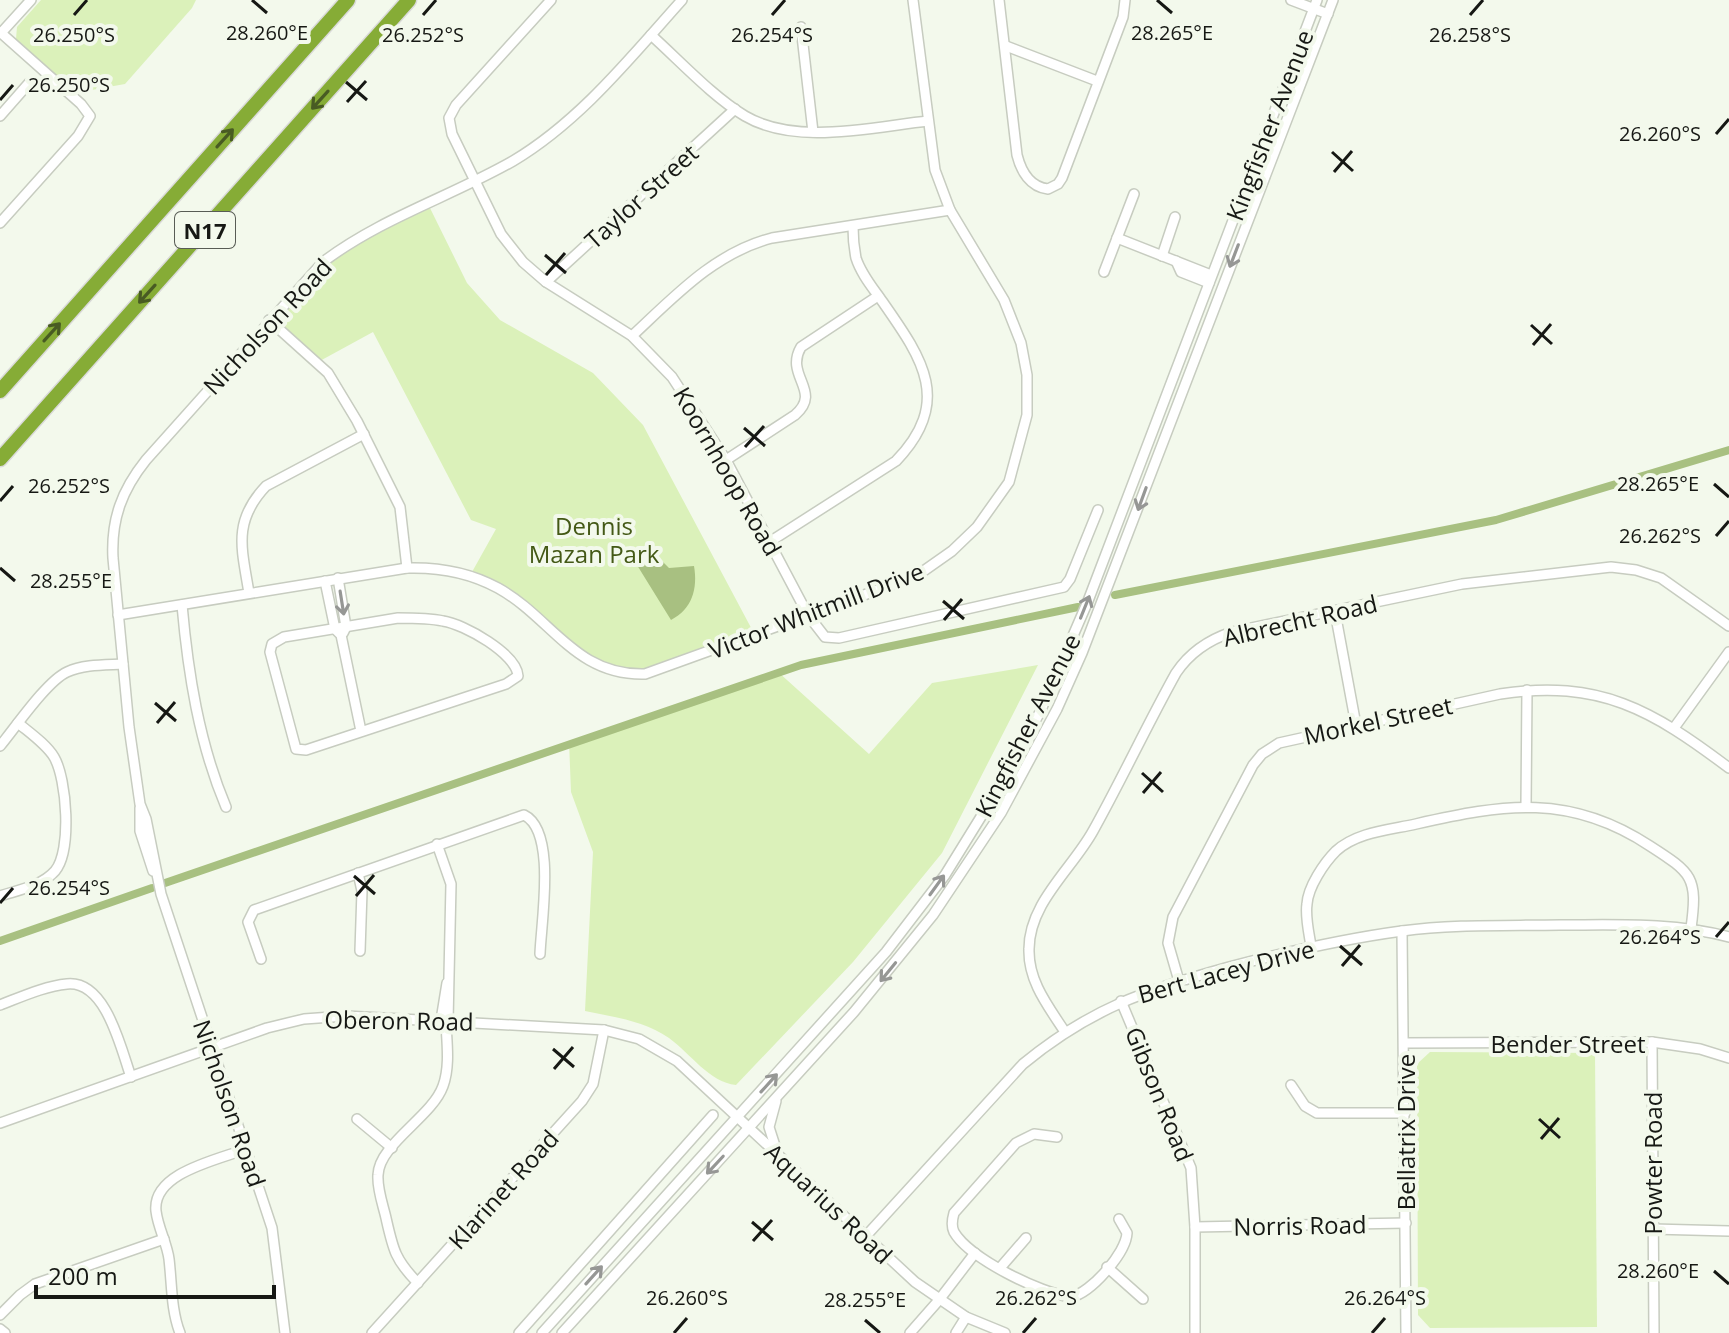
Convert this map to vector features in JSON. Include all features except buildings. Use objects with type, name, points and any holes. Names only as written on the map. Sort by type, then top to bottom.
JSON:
[{"type":"highway","name":"N17","points":[[0,391],[348,0]]},
{"type":"highway","name":"N17","points":[[0,459],[409,0]]},
{"type":"street","points":[[0,223],[87,125],[90,116],[81,104],[1,32],[31,0]]},
{"type":"street","name":"Koornhoop Road","points":[[551,0],[451,112],[452,134],[501,234],[523,262],[546,282],[632,336],[672,377],[726,460],[808,615],[822,633],[832,639],[1058,590],[1070,579],[1098,510]]},
{"type":"street","name":"Nicholson Road","points":[[285,1333],[274,1236],[142,839],[118,615],[113,543],[117,510],[126,488],[146,460],[323,262],[354,239],[513,161],[564,125],[682,0]]},
{"type":"street","name":"Victor Whitmill Drive","points":[[118,615],[407,568],[457,572],[498,588],[580,656],[607,670],[621,674],[655,672],[911,577],[946,556],[990,512],[1009,482],[1027,415],[1027,375],[1021,343],[1004,300],[950,210],[935,170],[913,0]]},
{"type":"street","points":[[999,0],[1017,155],[1022,170],[1041,189],[1053,188],[1058,184],[1123,17],[1125,0]]},
{"type":"street","points":[[1291,0],[1315,4],[1328,14]]},
{"type":"street","name":"Kingfisher Avenue","points":[[562,1333],[872,991],[957,882],[1001,813],[1051,721],[1099,611],[1333,0]]},
{"type":"street","name":"Kingfisher Avenue","points":[[546,1332],[894,942],[945,875],[1000,786],[1040,712],[1065,656],[1315,4]]},
{"type":"street","points":[[801,27],[813,132]]},
{"type":"street","points":[[651,35],[735,109],[768,125],[788,131],[813,132],[928,121]]},
{"type":"street","points":[[1006,46],[1097,81]]},
{"type":"street","points":[[0,116],[29,83]]},
{"type":"street","name":"Taylor Street","points":[[546,282],[735,109]]},
{"type":"street","points":[[1104,272],[1134,194]]},
{"type":"street","points":[[632,336],[694,279],[745,247],[772,238],[950,210]]},
{"type":"street","points":[[1162,256],[1175,217]]},
{"type":"street","points":[[771,541],[896,461],[918,433],[927,402],[925,376],[914,347],[856,258],[853,227]]},
{"type":"street","points":[[1117,238],[1176,261],[1181,272],[1210,279]]},
{"type":"street","points":[[726,460],[795,415],[804,405],[807,394],[795,367],[801,347],[878,296]]},
{"type":"street","points":[[269,320],[328,373],[364,434],[400,507],[407,568]]},
{"type":"street","points":[[249,593],[242,554],[242,528],[256,497],[266,486],[364,434]]},
{"type":"street","name":"Albrecht Road","points":[[1065,1032],[1040,994],[1032,974],[1029,951],[1032,927],[1047,897],[1091,834],[1176,673],[1193,653],[1222,636],[1462,584],[1611,567],[1636,570],[1661,578],[1729,626]]},
{"type":"street","points":[[338,578],[341,630]]},
{"type":"street","points":[[325,581],[341,630],[361,731]]},
{"type":"street","points":[[182,605],[189,676],[213,773],[226,807]]},
{"type":"street","points":[[1335,612],[1356,725]]},
{"type":"street","points":[[398,618],[445,621],[493,645],[515,664],[518,673],[513,681],[361,731],[298,750],[292,744],[270,652],[272,644],[279,638],[398,618]]},
{"type":"street","points":[[1674,728],[1729,652]]},
{"type":"street","points":[[0,746],[65,673],[123,664]]},
{"type":"street","points":[[1526,806],[1527,690]]},
{"type":"street","name":"Morkel Street","points":[[1179,981],[1168,943],[1170,926],[1257,759],[1279,743],[1527,690],[1561,690],[1600,696],[1647,712],[1729,768]]},
{"type":"street","points":[[0,896],[37,884],[50,876],[60,863],[67,837],[59,767],[50,752],[18,723]]},
{"type":"street","points":[[1311,946],[1306,905],[1309,896],[1334,853],[1349,841],[1447,817],[1526,806],[1571,810],[1594,817],[1624,830],[1666,856],[1691,878],[1695,898],[1691,928]]},
{"type":"street","points":[[261,959],[248,922],[254,910],[524,815],[534,822],[544,852],[540,954]]},
{"type":"street","points":[[418,1283],[395,1256],[378,1171],[385,1156],[433,1103],[442,1088],[447,1065],[451,884],[437,844]]},
{"type":"street","points":[[358,873],[362,891],[360,951]]},
{"type":"street","name":"Bert Lacey Drive","points":[[865,1237],[1016,1071],[1065,1032],[1121,1001],[1179,981],[1311,946],[1402,931],[1488,926],[1650,925],[1691,928],[1729,937]]},
{"type":"street","name":"Bellatrix Drive","points":[[1402,931],[1406,1333]]},
{"type":"street","points":[[0,1005],[69,983],[89,990],[107,1012],[131,1077]]},
{"type":"street","name":"Gibson Road","points":[[1121,1001],[1189,1160],[1195,1227],[1195,1333]]},
{"type":"street","name":"Oberon Road","points":[[0,1123],[267,1028],[304,1019],[346,1016],[604,1030],[639,1039],[667,1054],[738,1118]]},
{"type":"street","name":"Klarinet Road","points":[[372,1333],[582,1101],[593,1084],[604,1030]]},
{"type":"street","name":"Bender Street","points":[[1404,1043],[1652,1042],[1679,1045],[1729,1058]]},
{"type":"street","name":"Powter Road","points":[[1652,1042],[1654,1333]]},
{"type":"street","points":[[1291,1085],[1305,1106],[1323,1115],[1405,1113]]},
{"type":"street","points":[[778,1154],[769,1127],[779,1094]]},
{"type":"street","points":[[519,1333],[713,1115]]},
{"type":"street","name":"Aquarius Road","points":[[738,1118],[865,1237],[939,1300],[966,1317],[1005,1333]]},
{"type":"street","points":[[357,1119],[392,1148]]},
{"type":"street","points":[[1057,1137],[1034,1134],[1016,1143],[954,1213],[952,1224],[955,1233],[975,1253],[1000,1268],[1071,1297],[1088,1289],[1126,1242],[1126,1230],[1119,1219]]},
{"type":"street","points":[[180,1333],[168,1256],[157,1219],[159,1191],[171,1179],[246,1149]]},
{"type":"street","name":"Norris Road","points":[[1195,1227],[1406,1223]]},
{"type":"street","points":[[1653,1229],[1729,1231]]},
{"type":"street","points":[[1000,1268],[1026,1238]]},
{"type":"street","points":[[0,1315],[35,1284],[164,1239]]},
{"type":"street","points":[[910,1333],[975,1253]]},
{"type":"street","points":[[1107,1267],[1143,1299]]},
{"type":"street","points":[[956,1333],[966,1317]]},
{"type":"street","points":[[533,1318],[546,1332]]},
{"type":"street","points":[[0,1329],[5,1333]]},
{"type":"green space","points":[[41,0],[196,0],[125,84],[75,93],[16,39],[17,27]]},
{"type":"green space","name":"Dennis Mazan Park","points":[[428,204],[467,283],[500,320],[593,373],[643,425],[756,637],[653,676],[618,673],[583,658],[501,590],[472,572],[496,529],[471,520],[373,332],[318,362],[278,320],[316,272],[348,247]]},
{"type":"green space","points":[[1038,665],[942,853],[853,962],[736,1085],[717,1079],[677,1044],[650,1027],[585,1011],[593,852],[571,792],[569,741],[777,671],[869,754],[932,683]]},
{"type":"green space","points":[[1430,1052],[1595,1053],[1597,1327],[1430,1328],[1418,1315],[1417,1064]]},
{"type":"shaded area","points":[[648,547],[669,568],[694,566],[692,598],[684,610],[671,620],[632,557]]},
{"type":"waterway","points":[[1115,595],[1496,520],[1729,450]]},
{"type":"waterway","points":[[165,883],[801,665],[1078,607]]},
{"type":"waterway","points":[[0,941],[152,888]]}]
